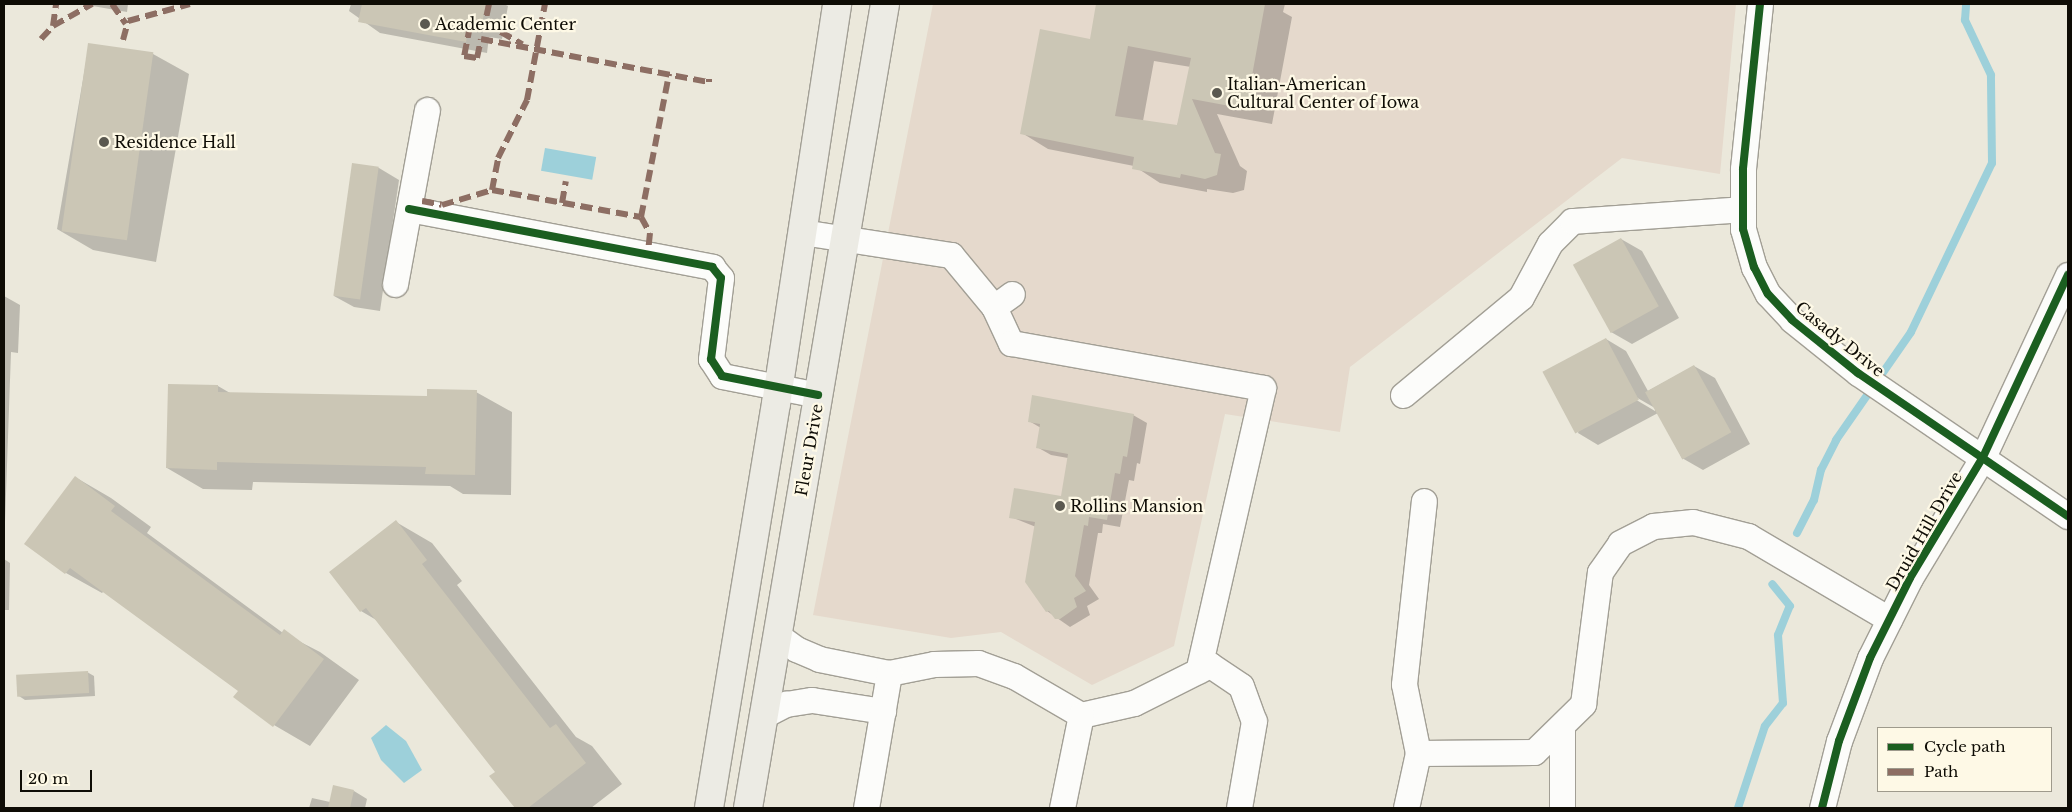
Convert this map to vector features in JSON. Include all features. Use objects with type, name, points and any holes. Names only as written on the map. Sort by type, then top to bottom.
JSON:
[{"type":"main road","points":[[709,808],[778,388],[837,4]]},
{"type":"main road","name":"Fleur Drive","points":[[748,808],[885,4]]},
{"type":"street","name":"Casady Drive","points":[[1760,4],[1742,169],[1743,209],[1747,248],[1768,294],[1792,320],[1858,373],[2068,516]]},
{"type":"street","points":[[394,284],[427,110]]},
{"type":"street","points":[[409,209],[712,267],[721,278],[711,359],[722,376],[818,395]]},
{"type":"street","points":[[1402,395],[1521,297],[1550,243],[1572,221],[1743,209]]},
{"type":"street","points":[[802,232],[951,255],[1003,300],[1011,343],[1263,388],[1198,671]]},
{"type":"street","name":"Druid Hill Drive","points":[[1822,808],[1839,741],[1870,658],[1910,578],[1983,457],[2068,275]]},
{"type":"street","points":[[1406,808],[1418,753],[1404,684],[1424,500]]},
{"type":"street","points":[[1418,753],[1534,752],[1562,726],[1583,704],[1600,572],[1620,543],[1653,526],[1693,522],[1748,536],[1889,620]]},
{"type":"street","points":[[777,635],[796,649],[820,659],[889,673],[934,664],[978,664],[1014,676],[1081,715],[1134,703],[1210,665],[1241,686],[1254,721],[1239,808]]},
{"type":"street","points":[[812,700],[820,659]]},
{"type":"street","points":[[866,808],[889,673]]},
{"type":"street","points":[[764,715],[786,704],[812,700],[882,711]]},
{"type":"street","points":[[1062,808],[1081,715]]},
{"type":"street","points":[[1562,726],[1562,808]]},
{"type":"shaded area","points":[[933,4],[1736,4],[1720,174],[1622,158],[1350,367],[1340,432],[1225,414],[1174,646],[1092,685],[1001,632],[951,638],[813,615]]},
{"type":"water","points":[[545,148],[596,157],[592,180],[541,171]]},
{"type":"water","points":[[386,725],[406,741],[422,770],[404,783],[381,760],[371,738]]},
{"type":"building","name":"Academic Center","points":[[362,4],[486,4],[481,28],[469,26],[466,42],[358,22]]},
{"type":"building","name":"Italian-American Cultural Center of Iowa","points":[[1096,4],[1265,4],[1246,109],[1192,99],[1215,153],[1221,154],[1217,175],[1205,179],[1181,174],[1180,178],[1132,169],[1134,157],[1020,134],[1040,29],[1090,39]],"holes":[[[1128,46],[1191,58],[1177,125],[1115,116]]]},
{"type":"building","name":"Residence Hall","points":[[88,43],[153,52],[127,240],[62,231]]},
{"type":"building","points":[[352,163],[379,167],[360,299],[333,296]]},
{"type":"building","points":[[1621,238],[1659,306],[1611,333],[1573,265]]},
{"type":"building","points":[[1606,338],[1639,400],[1575,434],[1542,372]]},
{"type":"building","points":[[1694,365],[1731,432],[1682,459],[1645,392]]},
{"type":"building","points":[[168,384],[218,385],[218,392],[427,396],[427,389],[477,390],[475,475],[425,474],[426,467],[217,462],[217,470],[166,468]]},
{"type":"building","name":"Rollins Mansion","points":[[1032,395],[1134,414],[1127,457],[1123,456],[1120,474],[1115,473],[1107,520],[1089,517],[1088,526],[1084,525],[1075,576],[1086,591],[1074,598],[1077,607],[1060,619],[1055,619],[1049,611],[1046,612],[1025,582],[1035,522],[1009,518],[1014,488],[1061,496],[1068,454],[1036,448],[1040,424],[1028,422]]},
{"type":"building","points":[[75,476],[115,506],[111,511],[280,635],[284,629],[324,659],[273,727],[233,697],[238,691],[70,568],[65,574],[24,544]]},
{"type":"building","points":[[396,520],[427,560],[422,564],[550,728],[556,724],[586,763],[528,808],[515,808],[489,776],[495,772],[366,608],[360,612],[329,572]]},
{"type":"building","points":[[88,671],[89,693],[17,697],[16,675]]},
{"type":"building","points":[[333,785],[354,790],[350,808],[328,808]]},
{"type":"waterway","points":[[1797,533],[1814,500],[1821,470],[1836,440],[1911,332],[1992,163],[1991,75],[1965,20],[1966,4]]},
{"type":"waterway","points":[[1738,808],[1765,726],[1783,703],[1778,635],[1790,606],[1772,584]]},
{"type":"marked path","points":[[53,26],[56,4]]},
{"type":"marked path","points":[[41,39],[53,26],[92,4]]},
{"type":"marked path","points":[[112,4],[126,24]]},
{"type":"marked path","points":[[123,40],[128,21],[190,4]]},
{"type":"marked path","points":[[489,4],[485,23],[522,44]]},
{"type":"marked path","points":[[492,190],[498,158],[527,100],[545,4]]},
{"type":"marked path","points":[[470,26],[464,56],[477,58],[481,39],[709,82],[709,79]]},
{"type":"marked path","points":[[641,217],[669,74]]},
{"type":"marked path","points":[[562,203],[566,181]]},
{"type":"marked path","points":[[422,201],[442,205],[492,190],[641,217],[650,233],[648,253]]},
{"type":"cycle path","points":[[1760,4],[1743,169],[1743,229],[1754,267],[1768,294],[1792,320],[1858,373],[2068,516]]},
{"type":"cycle path","points":[[409,209],[712,267],[721,278],[711,359],[722,376],[818,395]]},
{"type":"cycle path","points":[[1822,808],[1839,741],[1870,658],[1910,578],[1983,457],[2068,275]]},
{"type":"place","name":"Academic Center","points":[[425,24]]},
{"type":"place","name":"Italian-American Cultural Center of Iowa","points":[[1217,93]]},
{"type":"place","name":"Residence Hall","points":[[104,142]]},
{"type":"place","name":"Rollins Mansion","points":[[1060,506]]}]
